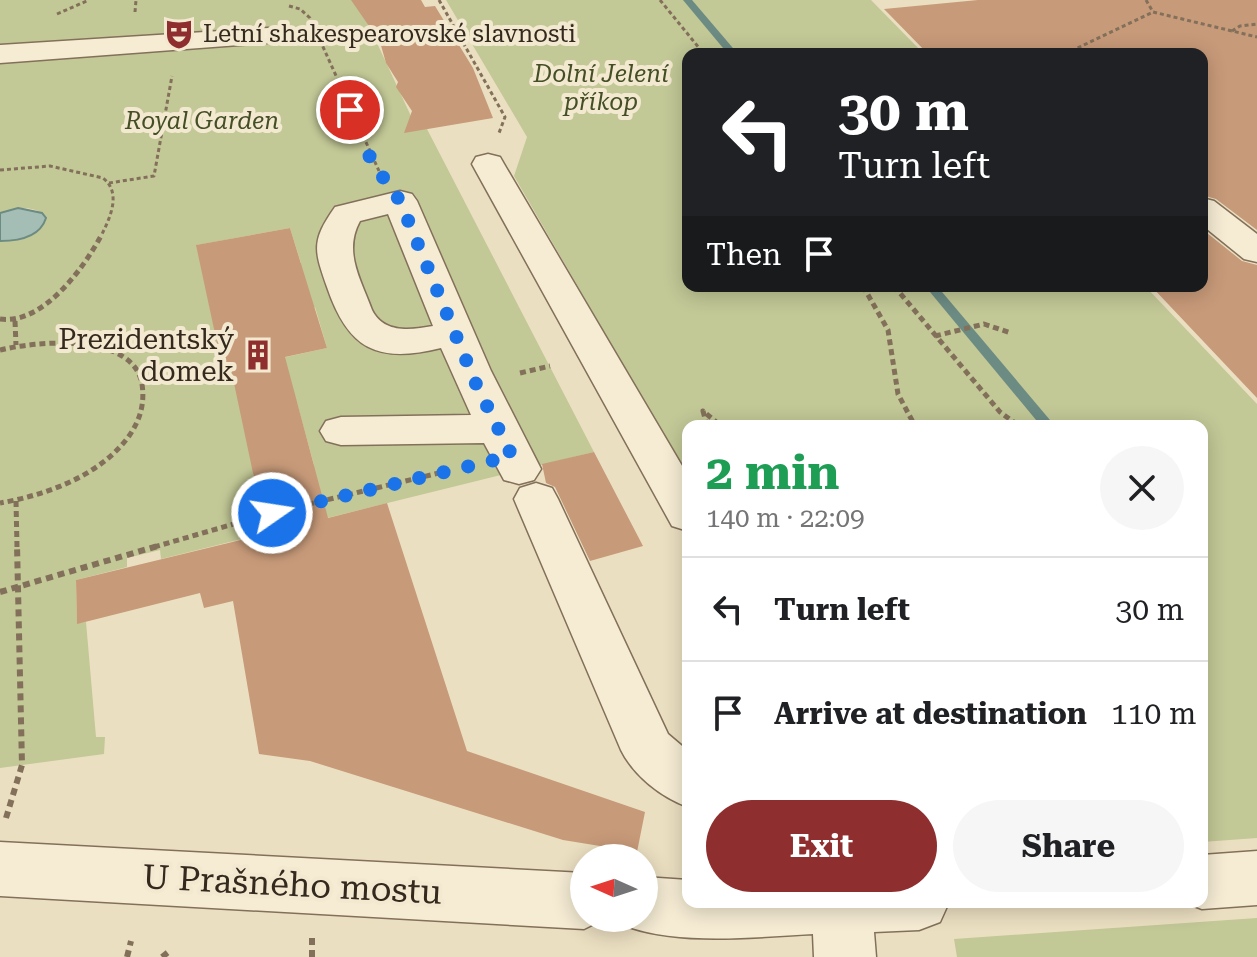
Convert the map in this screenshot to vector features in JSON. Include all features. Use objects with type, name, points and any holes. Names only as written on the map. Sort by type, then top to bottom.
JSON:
[{"type":"street","points":[[13,59],[131,35],[176,52],[268,36]]},
{"type":"street","points":[[488,164],[682,504]]},
{"type":"street","points":[[457,331],[417,343],[385,338],[361,324],[331,251],[336,231],[347,214],[400,201],[457,331],[476,384],[516,463],[648,750],[682,778]]},
{"type":"street","points":[[1208,213],[1257,251]]},
{"type":"street","points":[[399,340],[417,365],[476,384]]},
{"type":"street","points":[[341,431],[516,463]]},
{"type":"street","name":"U Prašného mostu","points":[[2,846],[38,869],[570,900]]},
{"type":"street","points":[[1208,882],[1257,878]]},
{"type":"street","points":[[658,905],[682,905]]},
{"type":"street","points":[[743,908],[843,922],[896,908]]},
{"type":"path","points":[[439,0],[505,117],[488,164]]},
{"type":"path","points":[[660,0],[699,48]]},
{"type":"path","points":[[1146,0],[1153,12]]},
{"type":"path","points":[[281,3],[300,9],[310,18],[372,162],[400,201]]},
{"type":"path","points":[[1078,48],[1153,12],[1257,37]]},
{"type":"path","points":[[1231,31],[1240,26],[1257,24]]},
{"type":"path","points":[[109,183],[154,176],[176,52]]},
{"type":"path","points":[[0,170],[57,166],[94,174],[109,183],[114,194],[112,211],[79,272],[50,300],[15,321],[0,319]]},
{"type":"path","points":[[866,292],[888,330],[898,394],[912,420]]},
{"type":"path","points":[[899,292],[1000,412],[1011,420]]},
{"type":"path","points":[[15,321],[16,345]]},
{"type":"path","points":[[935,336],[984,324],[1011,333]]},
{"type":"path","points":[[0,350],[16,345],[58,341],[94,345],[121,356],[138,373],[145,394],[140,419],[123,444],[95,468],[57,488],[0,503]]},
{"type":"path","points":[[705,420],[703,411],[714,420]]},
{"type":"path","points":[[0,592],[272,513],[516,463]]},
{"type":"path","points":[[2,846],[22,765],[16,501]]},
{"type":"path","points":[[127,957],[131,941]]},
{"type":"path","points":[[162,957],[171,950]]},
{"type":"green space","name":"Royal Garden","points":[[0,0],[357,0],[417,129],[427,129],[594,452],[161,559],[160,550],[127,558],[127,567],[76,580],[77,623],[86,622],[96,737],[105,737],[104,754],[0,768],[0,241],[27,236],[38,229],[46,218],[31,209],[0,213]],"holes":[[[290,228],[301,263],[272,269],[285,313],[315,307],[327,348],[268,361],[297,403],[314,465],[231,369],[223,370],[197,245]]]},
{"type":"green space","name":"Dolní Jelení příkop","points":[[446,0],[871,0],[918,48],[682,48],[682,292],[1151,292],[1257,404],[1257,838],[1208,842],[1208,420],[682,420],[682,467],[514,176],[527,137]]},
{"type":"green space","points":[[1257,918],[1257,957],[957,957],[954,939]]},
{"type":"water","points":[[18,208],[42,213],[46,218],[39,230],[28,237],[0,241],[0,213]]},
{"type":"building","points":[[351,0],[421,0],[425,7],[435,6],[473,68],[493,118],[404,133],[412,111],[396,87],[398,82],[386,63],[380,42]]},
{"type":"building","points":[[978,0],[1257,0],[1257,230],[1216,199],[1208,197],[1208,48],[922,48],[884,9]]},
{"type":"building","points":[[290,228],[327,348],[285,357],[328,518],[387,503],[467,751],[645,812],[639,844],[588,844],[563,840],[310,761],[259,754],[233,601],[204,608],[200,593],[77,624],[76,580],[273,532],[253,473],[231,369],[223,371],[196,245]]},
{"type":"building","points":[[1208,234],[1242,261],[1257,265],[1257,398],[1157,292],[1208,292]]},
{"type":"building","points":[[594,452],[643,546],[590,561],[555,487],[546,483],[542,464]]},
{"type":"waterway","points":[[687,0],[728,48]]},
{"type":"waterway","points":[[936,292],[1043,420]]},
{"type":"place","name":"Letní shakespearovské slavnosti","points":[[179,34]]},
{"type":"place","name":"Prezidentský domek","points":[[258,355]]},
{"type":"route","points":[[272,513],[512,456],[476,384],[457,331],[400,201],[372,162],[350,110]]}]
